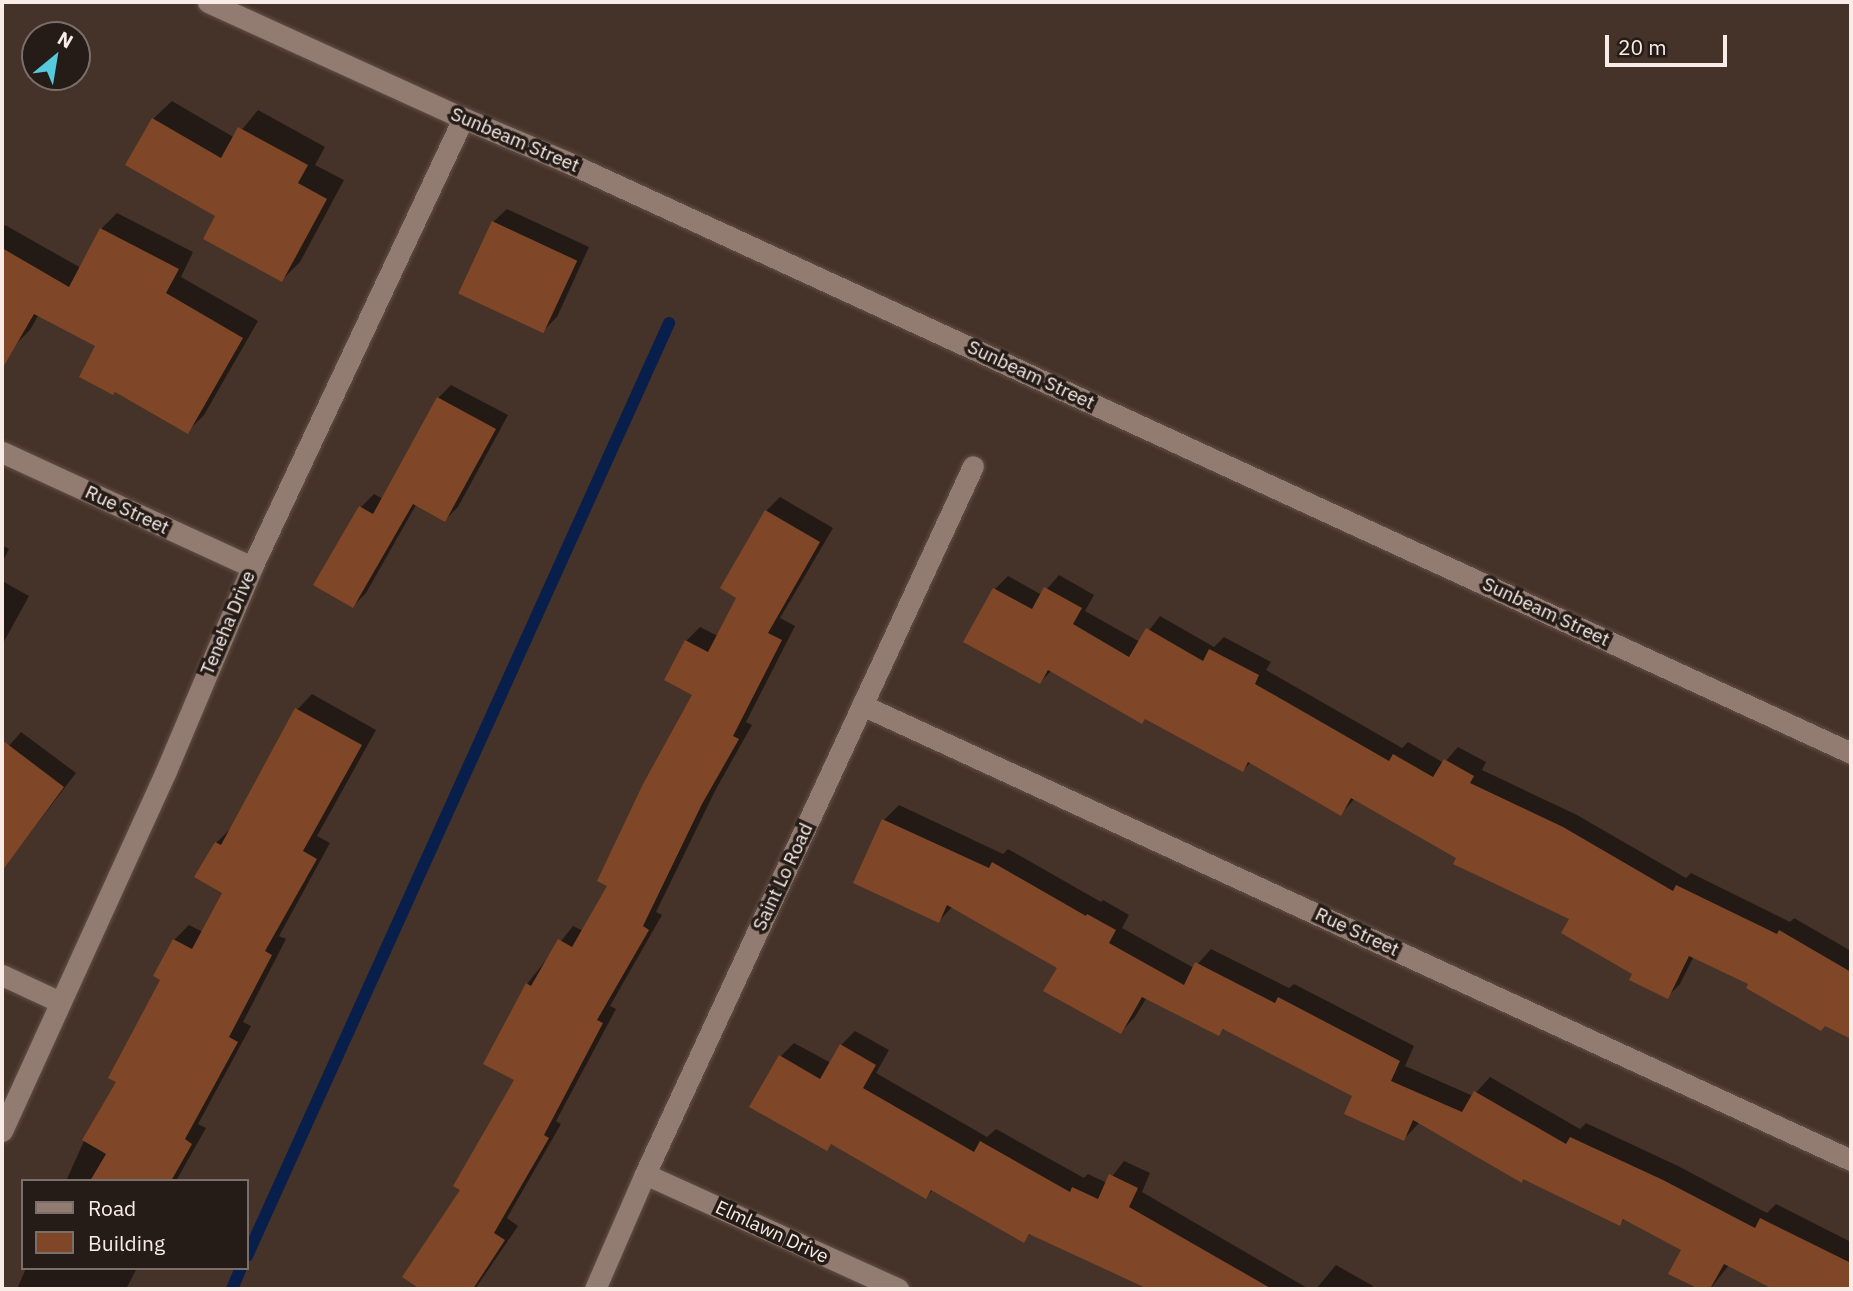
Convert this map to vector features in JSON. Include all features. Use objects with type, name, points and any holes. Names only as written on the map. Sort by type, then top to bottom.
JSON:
[{"type":"street","name":"Sunbeam Street","points":[[208,2],[569,163],[1851,753]]},
{"type":"street","name":"Teneha Drive","points":[[2,1131],[166,771],[252,567],[463,118]]},
{"type":"street","name":"Rue Street","points":[[2,452],[252,567]]},
{"type":"street","name":"Saint Lo Road","points":[[596,1289],[645,1174],[973,466]]},
{"type":"street","name":"Rue Street","points":[[862,705],[1851,1160]]},
{"type":"street","points":[[2,975],[60,1002]]},
{"type":"street","name":"Elmlawn Drive","points":[[645,1174],[898,1289]]},
{"type":"building","points":[[152,118],[221,158],[238,127],[308,165],[298,183],[327,199],[282,282],[203,239],[215,216],[125,165]]},
{"type":"building","points":[[492,221],[577,261],[543,333],[458,294]]},
{"type":"building","points":[[100,228],[179,269],[166,293],[243,338],[188,434],[115,392],[113,395],[79,377],[95,346],[34,314],[2,369],[2,248],[69,287]]},
{"type":"building","points":[[437,397],[496,429],[445,522],[413,504],[353,608],[313,585],[359,506],[373,514]]},
{"type":"building","points":[[765,510],[820,542],[768,633],[782,640],[733,736],[739,739],[702,804],[643,926],[649,930],[597,1020],[603,1023],[544,1135],[549,1138],[494,1233],[505,1240],[473,1289],[420,1289],[402,1277],[460,1190],[453,1186],[514,1080],[483,1064],[526,983],[531,986],[558,939],[572,947],[607,886],[597,881],[643,784],[692,695],[664,680],[685,640],[708,652],[736,598],[720,588]]},
{"type":"building","points":[[1044,587],[1082,608],[1073,624],[1129,657],[1146,628],[1203,661],[1209,649],[1259,675],[1255,684],[1389,761],[1393,754],[1433,777],[1444,759],[1474,776],[1470,783],[1563,827],[1673,891],[1676,885],[1777,934],[1779,930],[1851,972],[1851,1039],[1825,1026],[1821,1031],[1746,988],[1748,984],[1689,956],[1668,999],[1629,980],[1632,974],[1561,933],[1569,919],[1453,864],[1456,858],[1351,798],[1341,816],[1248,762],[1243,772],[1145,719],[1142,724],[1048,670],[1040,684],[963,642],[993,588],[1032,609]]},
{"type":"building","points":[[295,708],[362,745],[303,851],[317,859],[265,951],[272,955],[229,1037],[238,1042],[185,1139],[192,1144],[172,1179],[91,1179],[106,1154],[82,1140],[116,1082],[108,1078],[160,980],[153,976],[173,939],[192,949],[222,893],[194,877],[215,842],[221,845]]},
{"type":"building","points":[[2,740],[64,787],[2,871]]},
{"type":"building","points":[[882,819],[989,868],[992,862],[1086,916],[1087,914],[1116,930],[1109,943],[1184,985],[1195,962],[1275,1003],[1278,997],[1400,1061],[1391,1081],[1462,1112],[1474,1091],[1566,1144],[1570,1137],[1663,1180],[1755,1228],[1760,1218],[1851,1263],[1851,1289],[1773,1289],[1724,1264],[1710,1289],[1699,1289],[1668,1274],[1681,1250],[1623,1219],[1620,1226],[1523,1179],[1522,1183],[1413,1120],[1404,1141],[1344,1114],[1352,1096],[1223,1029],[1219,1036],[1142,997],[1121,1034],[1043,991],[1057,968],[947,905],[939,923],[853,883]]},
{"type":"building","points":[[840,1044],[876,1065],[863,1088],[974,1152],[980,1141],[1070,1192],[1072,1187],[1098,1199],[1109,1174],[1138,1188],[1129,1207],[1272,1289],[1148,1289],[1029,1234],[1024,1243],[931,1190],[926,1199],[831,1144],[827,1151],[749,1107],[779,1055],[820,1079]]},
{"type":"waterway","points":[[248,1254],[669,323]]},
{"type":"waterway","points":[[232,1289],[240,1270]]}]
